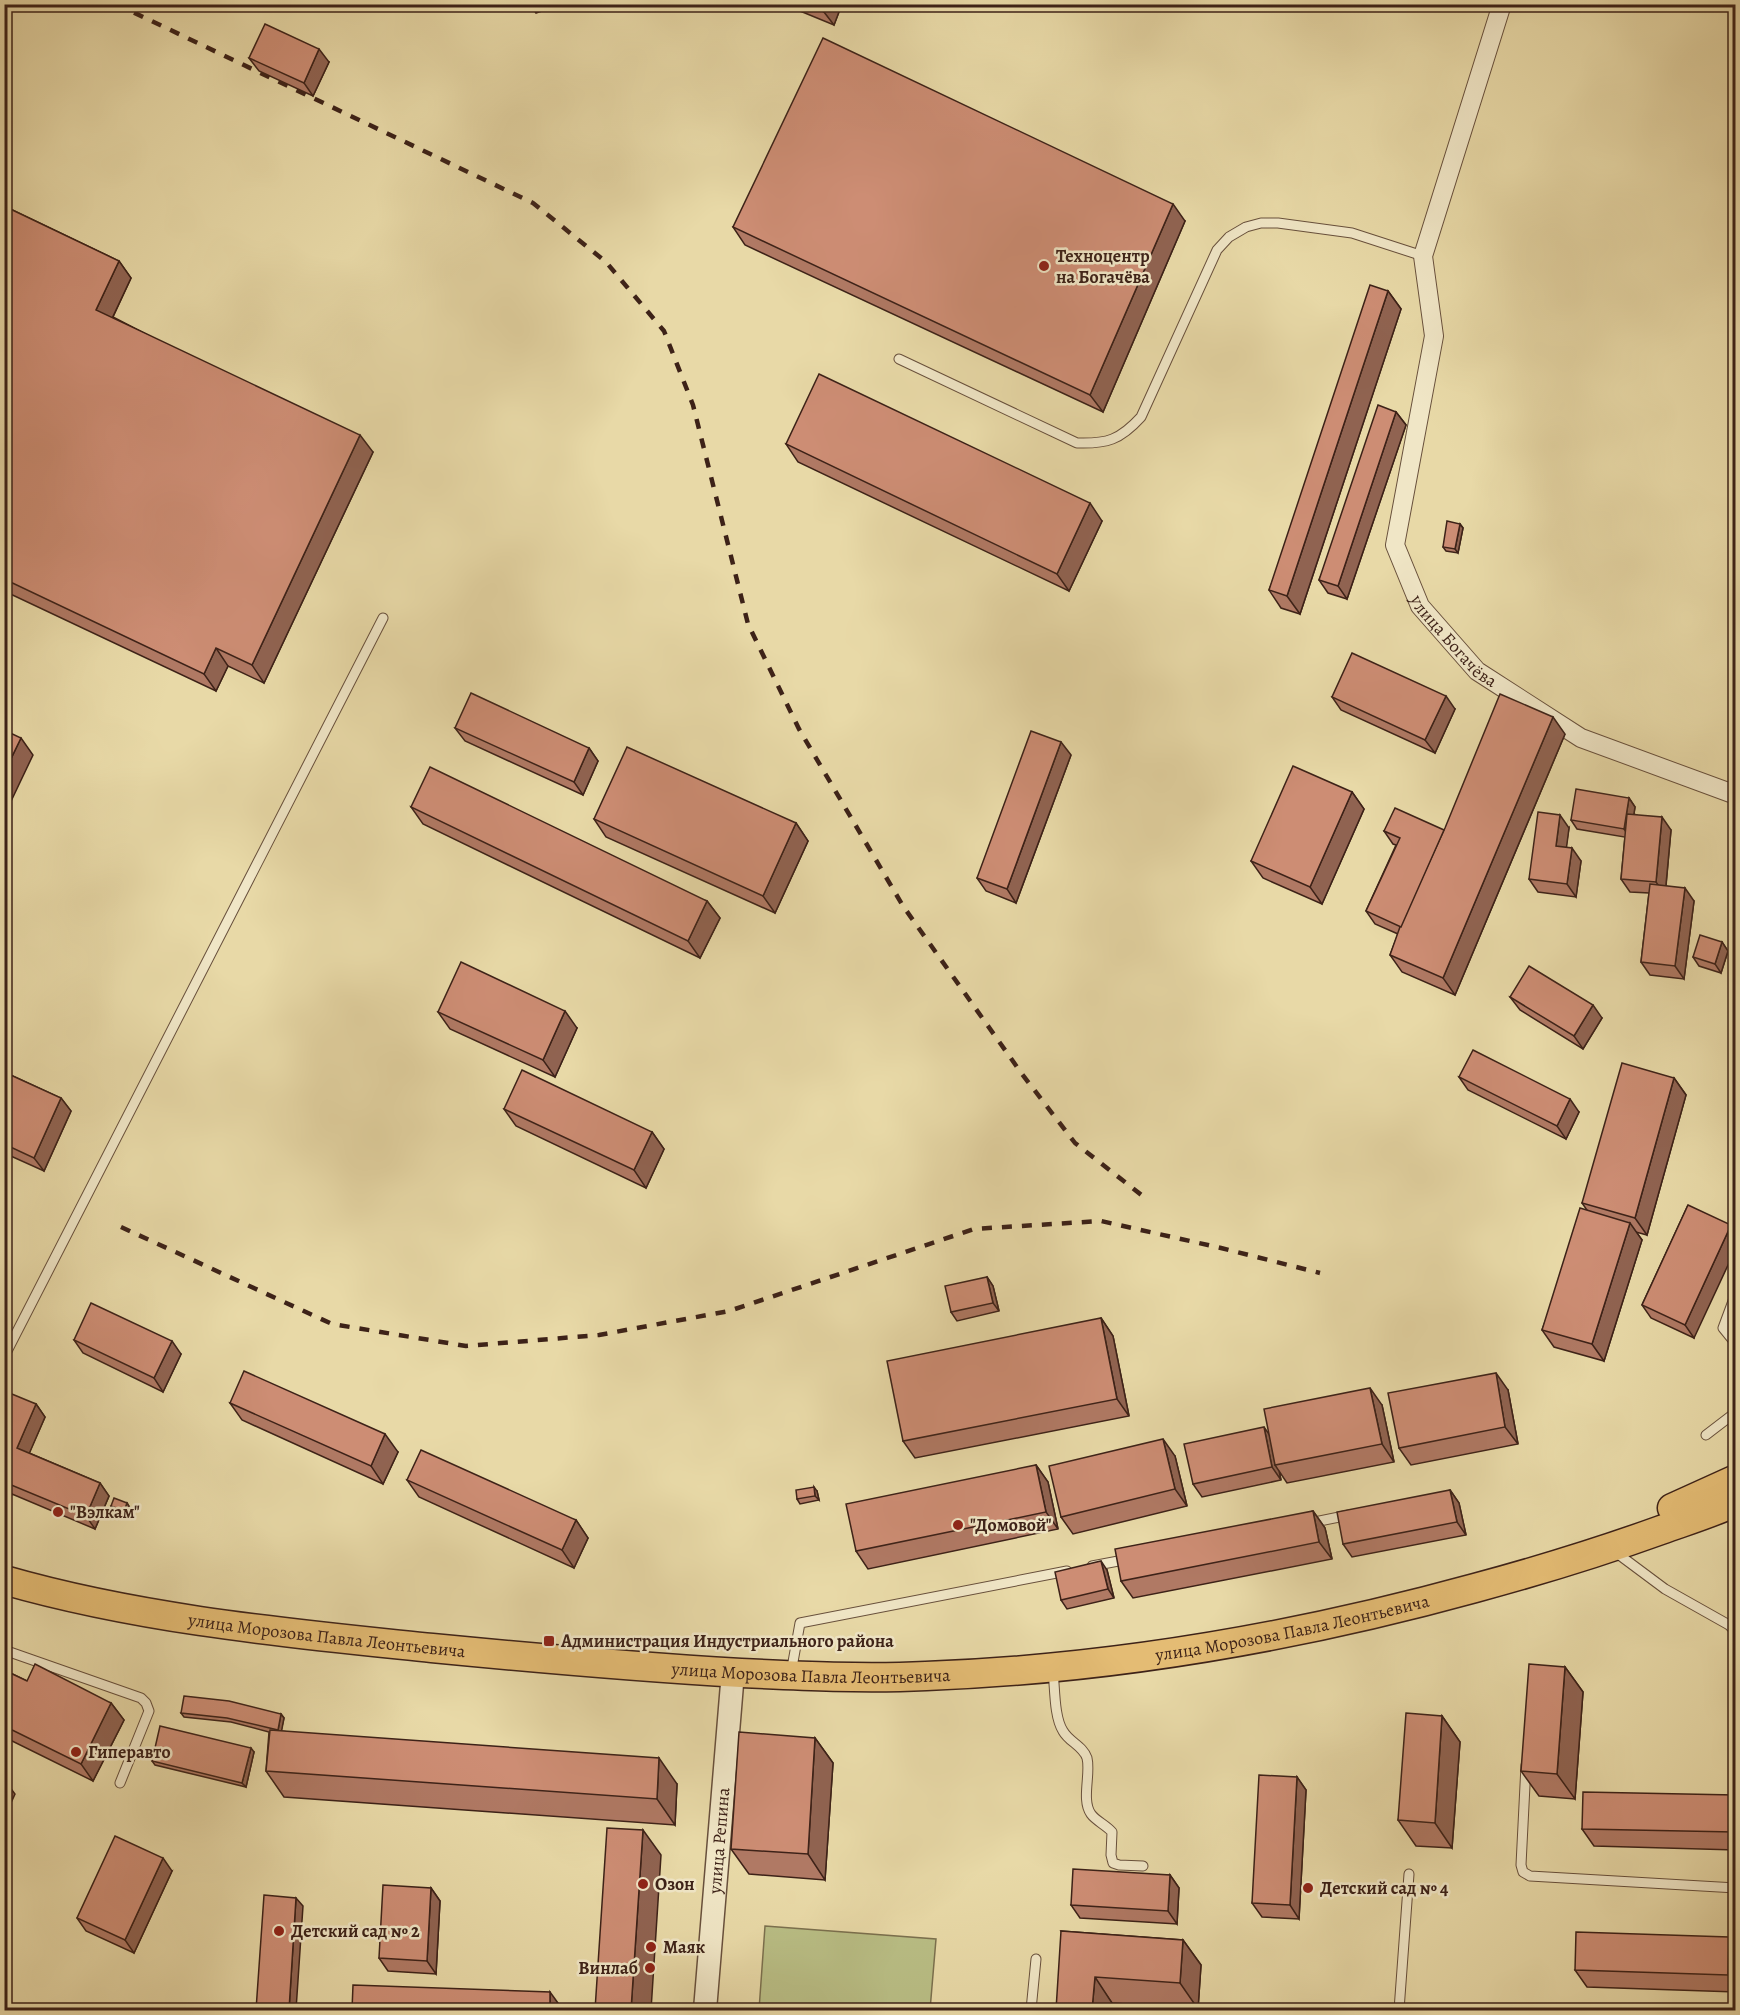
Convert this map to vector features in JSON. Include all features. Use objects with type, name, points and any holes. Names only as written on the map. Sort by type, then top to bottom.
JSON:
[{"type":"main road","name":"улица Морозова Павла Леонтьевича","points":[[1610,1548],[1651,1518],[1736,1479]]},
{"type":"main road","name":"улица Морозова Павла Леонтьевича","points":[[4,1580],[39,1590],[144,1612],[309,1635],[546,1659],[733,1672],[924,1676],[1053,1669],[1243,1642],[1436,1599],[1534,1572],[1610,1548],[1736,1502]]},
{"type":"street","points":[[1423,256],[1502,4]]},
{"type":"street","name":"улица Богачёва","points":[[1423,256],[1434,336],[1395,545],[1420,606],[1477,671],[1581,738],[1736,795]]},
{"type":"street","name":"улица Репина","points":[[705,2010],[733,1672]]},
{"type":"lane","points":[[899,359],[1077,443],[1096,444],[1113,440],[1141,417],[1217,249],[1237,232],[1261,223],[1299,226],[1352,233],[1423,256]]},
{"type":"lane","points":[[4,1357],[383,618]]},
{"type":"lane","points":[[1736,1293],[1723,1328],[1736,1344]]},
{"type":"lane","points":[[1706,1435],[1736,1412]]},
{"type":"lane","points":[[1302,1524],[1360,1513]]},
{"type":"lane","points":[[1610,1548],[1665,1589],[1729,1625],[1736,1632]]},
{"type":"lane","points":[[791,1675],[800,1623],[1138,1557]]},
{"type":"lane","points":[[4,1650],[141,1698],[147,1703],[149,1712],[120,1783]]},
{"type":"lane","points":[[1053,1669],[1058,1720],[1062,1731],[1072,1743],[1083,1750],[1088,1760],[1087,1806],[1091,1815],[1112,1832],[1113,1863],[1143,1866]]},
{"type":"lane","points":[[1527,1757],[1521,1865],[1523,1872],[1530,1876],[1736,1888]]},
{"type":"lane","points":[[1400,2010],[1409,1874]]},
{"type":"lane","points":[[1030,2010],[1036,1959]]},
{"type":"lane","points":[[1586,2010],[1613,2010]]},
{"type":"green space","points":[[765,1926],[936,1939],[930,2010],[759,2010]]},
{"type":"building","points":[[806,4],[827,4],[824,12]]},
{"type":"building","points":[[265,24],[319,49],[304,83],[249,58]]},
{"type":"building","points":[[823,38],[1173,204],[1090,395],[733,227]]},
{"type":"building","points":[[4,206],[119,261],[96,310],[360,435],[252,665],[216,648],[204,674],[4,579]]},
{"type":"building","points":[[1370,285],[1388,291],[1287,596],[1269,590]]},
{"type":"building","points":[[819,374],[1090,503],[1057,574],[786,444]]},
{"type":"building","points":[[1378,405],[1396,412],[1338,586],[1319,580]]},
{"type":"building","points":[[1447,521],[1460,524],[1455,549],[1443,547]]},
{"type":"building","points":[[1352,653],[1446,696],[1425,740],[1332,697]]},
{"type":"building","points":[[471,693],[589,748],[574,782],[455,728]]},
{"type":"building","points":[[1500,694],[1553,717],[1443,978],[1390,955],[1401,924],[1445,828]]},
{"type":"building","points":[[4,730],[21,738],[4,773]]},
{"type":"building","points":[[1031,731],[1061,742],[1007,889],[977,878]]},
{"type":"building","points":[[627,747],[796,823],[763,896],[594,819]]},
{"type":"building","points":[[1293,766],[1352,792],[1310,887],[1251,861]]},
{"type":"building","points":[[430,767],[707,901],[688,941],[411,807]]},
{"type":"building","points":[[1576,789],[1629,798],[1624,829],[1571,820]]},
{"type":"building","points":[[1395,808],[1444,830],[1401,927],[1366,911],[1400,838],[1384,831]]},
{"type":"building","points":[[1538,812],[1560,815],[1556,846],[1572,848],[1567,884],[1529,879]]},
{"type":"building","points":[[1627,814],[1662,817],[1656,882],[1621,879]]},
{"type":"building","points":[[1650,884],[1685,888],[1675,966],[1641,962]]},
{"type":"building","points":[[1700,935],[1722,942],[1715,964],[1693,957]]},
{"type":"building","points":[[461,962],[565,1011],[543,1060],[438,1012]]},
{"type":"building","points":[[1529,966],[1593,1005],[1574,1036],[1510,997]]},
{"type":"building","points":[[1473,1050],[1570,1099],[1557,1126],[1459,1077]]},
{"type":"building","points":[[1622,1063],[1674,1078],[1635,1218],[1582,1203]]},
{"type":"building","points":[[522,1070],[652,1132],[634,1170],[504,1109]]},
{"type":"building","points":[[4,1072],[61,1098],[34,1158],[4,1144]]},
{"type":"building","points":[[1736,1114],[1736,1133],[1729,1130]]},
{"type":"building","points":[[1688,1205],[1731,1225],[1685,1325],[1642,1305]]},
{"type":"building","points":[[1580,1208],[1630,1223],[1592,1344],[1542,1330]]},
{"type":"building","points":[[987,1277],[993,1303],[951,1312],[945,1286]]},
{"type":"building","points":[[91,1303],[172,1341],[154,1378],[74,1340]]},
{"type":"building","points":[[1101,1318],[1117,1399],[903,1441],[887,1361]]},
{"type":"building","points":[[244,1371],[385,1434],[371,1466],[230,1403]]},
{"type":"building","points":[[1496,1373],[1505,1427],[1399,1448],[1388,1393]]},
{"type":"building","points":[[1370,1388],[1382,1444],[1275,1465],[1264,1409]]},
{"type":"building","points":[[7,1392],[36,1404],[17,1448],[100,1483],[86,1516],[4,1482],[4,1397]]},
{"type":"building","points":[[1264,1427],[1272,1467],[1193,1484],[1184,1444]]},
{"type":"building","points":[[1163,1439],[1175,1489],[1061,1517],[1049,1466]]},
{"type":"building","points":[[421,1450],[576,1520],[562,1550],[407,1480]]},
{"type":"building","points":[[1036,1465],[1046,1512],[856,1551],[846,1504]]},
{"type":"building","points":[[814,1487],[815,1496],[797,1499],[796,1490]]},
{"type":"building","points":[[1450,1490],[1457,1522],[1343,1544],[1337,1512]]},
{"type":"building","points":[[114,1498],[127,1503],[124,1511],[111,1506]]},
{"type":"building","points":[[1313,1511],[1319,1542],[1121,1581],[1115,1549]]},
{"type":"building","points":[[1101,1561],[1108,1589],[1061,1600],[1055,1572]]},
{"type":"building","points":[[35,1664],[111,1703],[81,1764],[4,1726],[4,1670],[27,1681]]},
{"type":"building","points":[[1529,1664],[1565,1667],[1557,1774],[1521,1771]]},
{"type":"building","points":[[184,1696],[229,1701],[281,1714],[278,1730],[227,1718],[181,1713]]},
{"type":"building","points":[[1406,1713],[1442,1716],[1435,1823],[1398,1820]]},
{"type":"building","points":[[160,1726],[251,1748],[242,1783],[152,1761]]},
{"type":"building","points":[[270,1730],[659,1758],[657,1799],[266,1771]]},
{"type":"building","points":[[739,1732],[815,1738],[808,1854],[731,1849]]},
{"type":"building","points":[[1259,1775],[1297,1777],[1290,1905],[1252,1903]]},
{"type":"building","points":[[1583,1792],[1735,1795],[1734,1832],[1582,1829]]},
{"type":"building","points":[[607,1828],[643,1830],[631,2010],[595,2010]]},
{"type":"building","points":[[115,1836],[163,1858],[125,1940],[77,1918]]},
{"type":"building","points":[[1073,1869],[1170,1875],[1168,1911],[1071,1905]]},
{"type":"building","points":[[383,1885],[431,1888],[427,1961],[379,1958]]},
{"type":"building","points":[[264,1895],[296,1898],[289,2010],[256,2010]]},
{"type":"building","points":[[1061,1931],[1183,1940],[1180,1983],[1095,1977],[1092,2010],[1056,2010]]},
{"type":"building","points":[[1576,1932],[1729,1937],[1728,1975],[1575,1970]]},
{"type":"building","points":[[353,1985],[550,1992],[550,2010],[352,2010]]},
{"type":"railway","points":[[116,4],[533,203],[606,262],[664,331],[693,405],[748,624],[799,729],[903,906],[1022,1074],[1075,1143],[1144,1197]]},
{"type":"railway","points":[[121,1227],[332,1324],[466,1346],[599,1335],[729,1311],[974,1229],[1101,1221],[1320,1273]]},
{"type":"place","name":"Техноцентр на Богачёва","points":[[1044,266]]},
{"type":"place","name":"\"Вэлкам\"","points":[[58,1512]]},
{"type":"place","name":"\"Домовой\"","points":[[958,1525]]},
{"type":"place","name":"Администрация Индустриального района","points":[[549,1641]]},
{"type":"place","name":"Гиперавто","points":[[76,1752]]},
{"type":"place","name":"Озон","points":[[643,1884]]},
{"type":"place","name":"Детский сад № 4","points":[[1308,1888]]},
{"type":"place","name":"Детский сад № 2","points":[[279,1931]]},
{"type":"place","name":"Маяк","points":[[651,1947]]},
{"type":"place","name":"Винлаб","points":[[650,1968]]}]
